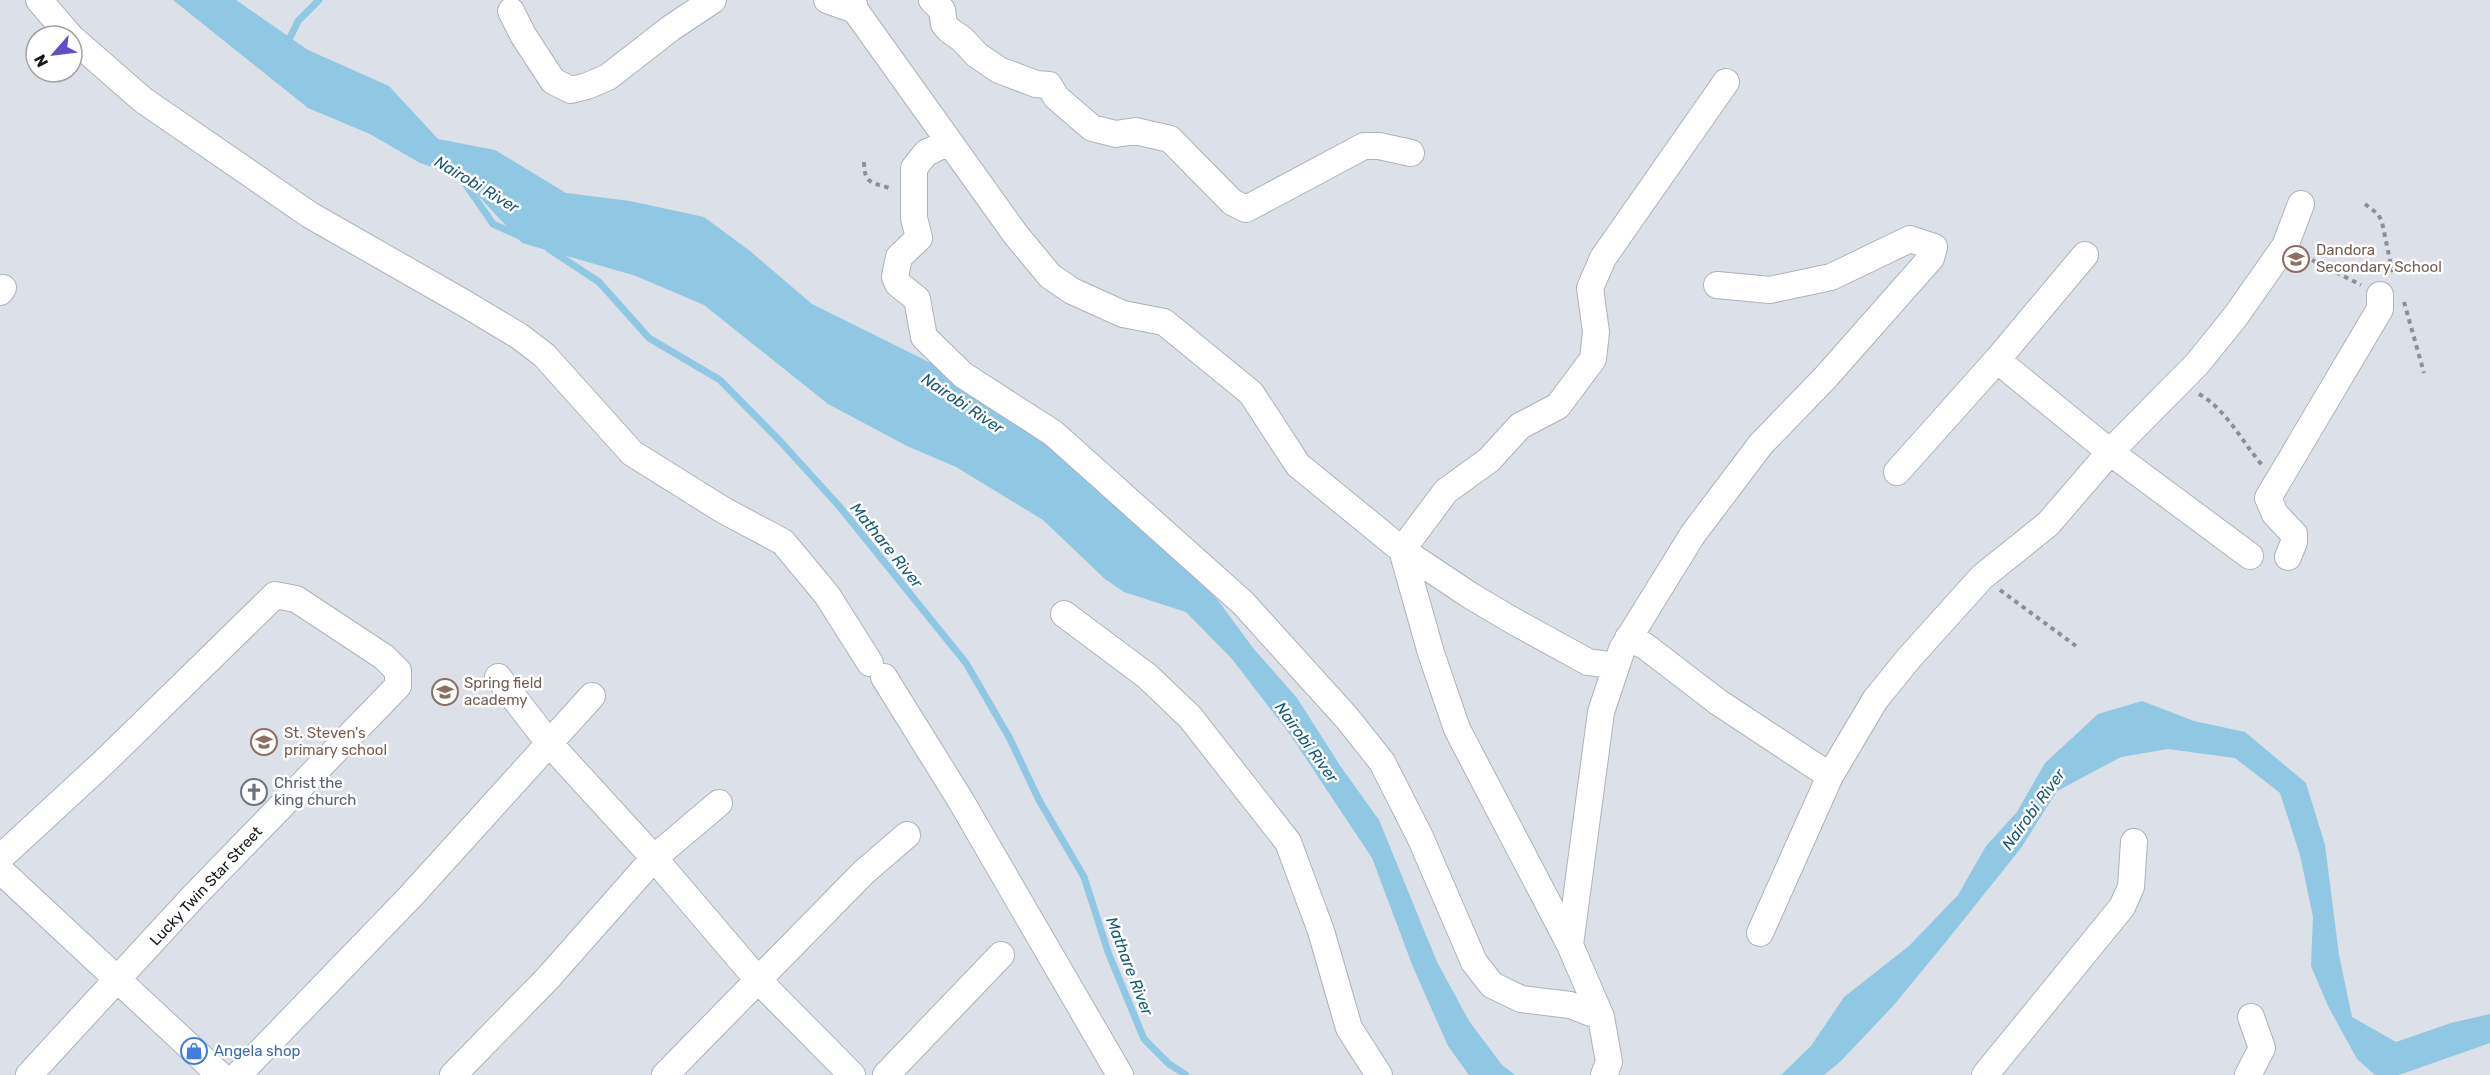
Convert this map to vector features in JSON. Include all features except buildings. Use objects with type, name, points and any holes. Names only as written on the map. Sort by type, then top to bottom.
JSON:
[{"type":"street","points":[[39,0],[60,24]]},
{"type":"street","points":[[511,11],[523,35],[553,81],[571,90],[608,77],[671,28],[713,0]]},
{"type":"street","points":[[827,0],[854,5],[1016,235],[1050,276],[1072,291],[1123,314],[1164,322],[1251,393],[1298,465],[1402,550],[1471,597],[1588,662],[1616,666]]},
{"type":"street","points":[[932,0],[942,10],[944,24],[949,30],[962,39],[977,55],[999,70],[1036,84],[1049,85],[1056,97],[1092,128],[1116,134],[1135,131],[1170,140],[1232,202],[1246,209],[1364,146],[1379,146],[1411,153]]},
{"type":"street","points":[[84,48],[143,100],[310,215],[519,336],[544,355],[632,453],[723,510],[783,542],[827,595],[961,801],[1120,1075]]},
{"type":"street","points":[[1402,550],[1446,491],[1489,460],[1520,426],[1558,406],[1593,359],[1596,332],[1590,288],[1603,258],[1726,82]]},
{"type":"street","points":[[949,142],[926,153],[914,168],[914,218],[919,238],[902,254],[897,264],[895,277],[898,284],[917,299],[924,337],[963,375],[1053,433],[1243,603],[1347,718],[1382,762],[1420,837],[1474,962],[1492,985],[1521,999],[1570,1005],[1601,1017]]},
{"type":"street","points":[[1760,933],[1830,776],[1875,700],[1909,658],[1982,577],[2048,524],[2110,452],[2197,364],[2235,317],[2285,246],[2301,204]]},
{"type":"street","points":[[1570,945],[1601,712],[1628,638],[1693,534],[1761,444],[1825,378],[1931,258],[1934,247],[1910,239],[1831,277],[1770,290],[1717,285]]},
{"type":"street","points":[[1897,472],[1997,360],[2085,255]]},
{"type":"street","points":[[2288,557],[2294,542],[2294,534],[2275,514],[2268,498],[2380,309],[2380,295]]},
{"type":"street","points":[[1997,360],[2110,452],[2250,556]]},
{"type":"street","points":[[1402,550],[1431,653],[1457,729],[1570,945],[1601,1017],[1609,1062],[1604,1075]]},
{"type":"street","name":"Lucky Twin Star Street","points":[[0,858],[103,764],[275,595],[296,599],[384,657],[398,670],[398,686],[201,888],[29,1075]]},
{"type":"street","points":[[1064,614],[1147,676],[1190,717],[1288,842],[1321,931],[1349,1028],[1380,1075]]},
{"type":"street","points":[[1628,638],[1645,646],[1718,702],[1830,776]]},
{"type":"street","points":[[498,677],[549,743],[654,858],[758,980],[852,1075]]},
{"type":"street","points":[[238,1075],[410,897],[592,696]]},
{"type":"street","points":[[453,1075],[548,978],[654,858],[719,803]]},
{"type":"street","points":[[665,1075],[864,872],[907,835]]},
{"type":"street","points":[[1985,1075],[2122,906],[2131,887],[2134,842]]},
{"type":"street","points":[[0,870],[220,1075]]},
{"type":"street","points":[[886,1075],[1001,955]]},
{"type":"street","points":[[2248,1075],[2262,1048],[2251,1017]]},
{"type":"path","points":[[864,162],[864,173],[867,179],[872,183],[894,190]]},
{"type":"path","points":[[2285,246],[2409,312]]},
{"type":"path","points":[[2177,383],[2200,394],[2228,417],[2236,433],[2277,482]]},
{"type":"path","points":[[1982,577],[2076,646]]},
{"type":"water","name":"Nairobi River","points":[[173,0],[236,0],[308,50],[389,86],[438,139],[495,150],[566,193],[630,201],[704,217],[750,251],[812,304],[939,367],[986,404],[1085,472],[1217,599],[1253,648],[1297,698],[1341,767],[1379,820],[1437,962],[1469,1021],[1502,1065],[1515,1075],[1469,1075],[1448,1046],[1413,967],[1372,858],[1289,733],[1232,659],[1186,612],[1124,592],[1105,579],[1043,520],[956,467],[907,446],[828,404],[704,305],[636,276],[522,243],[460,176],[420,163],[370,134],[308,108]]},
{"type":"water","name":"Nairobi River","points":[[2142,701],[2194,721],[2245,732],[2306,783],[2325,845],[2339,955],[2352,1017],[2396,1042],[2451,1023],[2490,1014],[2490,1043],[2399,1075],[2375,1075],[2357,1059],[2328,1006],[2311,966],[2313,917],[2300,855],[2280,793],[2235,758],[2168,749],[2121,757],[2057,791],[2021,848],[1945,943],[1893,1006],[1840,1062],[1824,1075],[1781,1075],[1811,1046],[1844,997],[1909,946],[1958,895],[1986,846],[2017,812],[2045,763],[2098,714]]},
{"type":"waterway","points":[[286,46],[298,21],[319,0]]},
{"type":"waterway","name":"Mathare River","points":[[453,171],[460,176],[493,224],[520,236]]},
{"type":"waterway","name":"Mathare River","points":[[549,249],[599,282],[649,338],[720,380],[839,506],[966,663],[1009,737],[1039,800],[1084,877],[1108,952],[1144,1039],[1169,1064],[1186,1075]]},
{"type":"place","name":"Dandora Secondary School","points":[[2296,259]]},
{"type":"place","name":"Spring field academy","points":[[445,692]]},
{"type":"place","name":"St. Steven's primary school","points":[[264,742]]},
{"type":"place","name":"Christ the king church","points":[[254,792]]},
{"type":"place","name":"Angela shop","points":[[194,1051]]}]
